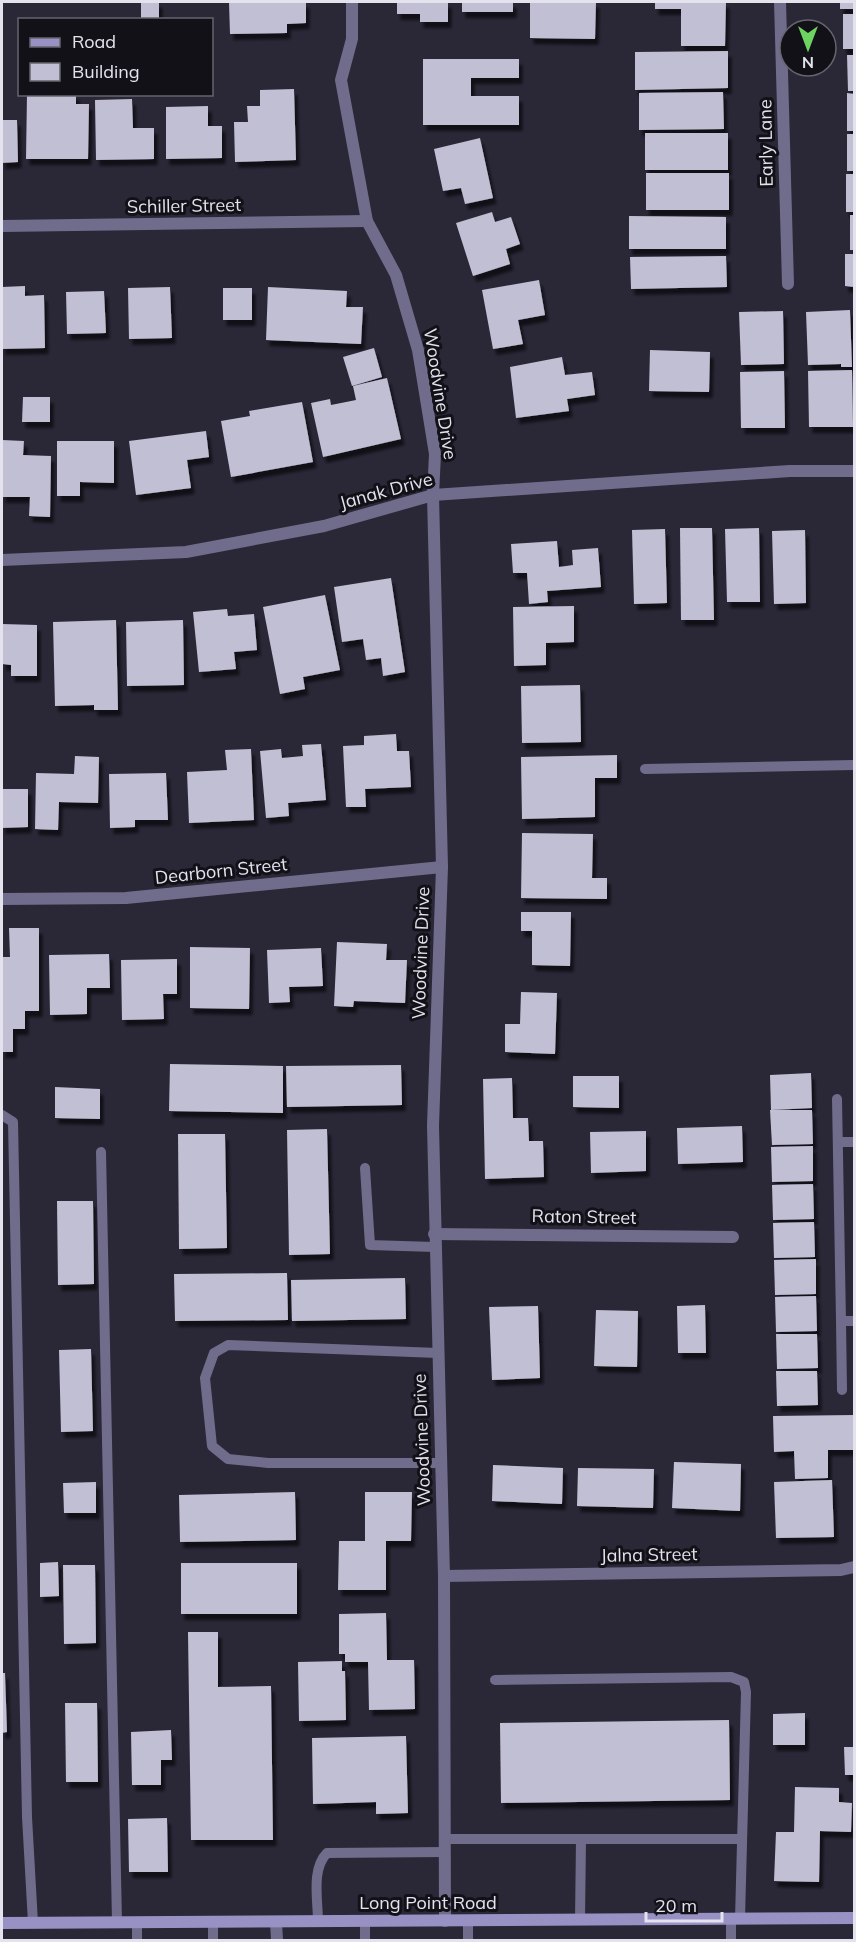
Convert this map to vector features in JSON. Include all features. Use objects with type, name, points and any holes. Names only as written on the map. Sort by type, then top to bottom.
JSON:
[{"type":"main road","name":"Long Point Road","points":[[2,1923],[855,1918]]},
{"type":"street","name":"Woodvine Drive","points":[[352,2],[352,39],[341,80],[367,221],[396,275],[418,350],[435,454],[433,495],[442,867],[433,1126],[444,1576],[445,1921]]},
{"type":"street","name":"Early Lane","points":[[780,2],[788,284]]},
{"type":"street","name":"Schiller Street","points":[[2,226],[367,221]]},
{"type":"street","name":"Janak Drive","points":[[2,560],[186,552],[324,526],[433,495],[790,471],[855,471]]},
{"type":"street","name":"Dearborn Street","points":[[2,898],[126,898],[442,867]]},
{"type":"street","name":"Raton Street","points":[[434,1234],[733,1236]]},
{"type":"street","name":"Jalna Street","points":[[444,1576],[841,1570],[855,1567]]},
{"type":"street","points":[[276,1922],[277,1941]]},
{"type":"lane","points":[[645,769],[855,765]]},
{"type":"lane","points":[[837,1099],[842,1390]]},
{"type":"lane","points":[[2,1115],[13,1122],[27,1817],[33,1923]]},
{"type":"lane","points":[[838,1142],[855,1142]]},
{"type":"lane","points":[[101,1152],[117,1922]]},
{"type":"lane","points":[[366,1168],[370,1245],[435,1247]]},
{"type":"lane","points":[[841,1321],[855,1321]]},
{"type":"lane","points":[[438,1353],[228,1345],[214,1353],[205,1378],[212,1446],[228,1459],[268,1463],[441,1463]]},
{"type":"lane","points":[[495,1680],[731,1677],[744,1682],[746,1692],[742,1839],[736,1919],[731,1941]]},
{"type":"lane","points":[[580,1920],[581,1839]]},
{"type":"lane","points":[[318,1922],[317,1872],[321,1858],[327,1853],[581,1839],[742,1839]]},
{"type":"lane","points":[[365,1921],[365,1941]]},
{"type":"lane","points":[[468,1921],[468,1941]]},
{"type":"lane","points":[[137,1922],[137,1941]]},
{"type":"lane","points":[[213,1922],[213,1941]]},
{"type":"building","points":[[141,2],[159,2],[159,18],[141,18]]},
{"type":"building","points":[[229,2],[306,2],[306,23],[287,24],[287,33],[230,34]]},
{"type":"building","points":[[397,2],[448,2],[448,22],[420,22],[420,14],[397,14]]},
{"type":"building","points":[[462,2],[513,2],[513,12],[462,12]]},
{"type":"building","points":[[530,2],[596,2],[595,39],[530,38]]},
{"type":"building","points":[[655,2],[726,2],[725,46],[681,46],[681,9],[655,9]]},
{"type":"building","points":[[840,2],[854,2],[854,9],[840,9]]},
{"type":"building","points":[[843,14],[854,14],[854,49],[843,49]]},
{"type":"building","points":[[728,51],[728,88],[635,90],[635,52]]},
{"type":"building","points":[[847,55],[854,55],[854,91],[848,91]]},
{"type":"building","points":[[423,59],[519,59],[519,78],[471,78],[471,96],[519,96],[519,125],[423,125]]},
{"type":"building","points":[[294,89],[296,160],[235,162],[234,122],[248,122],[247,106],[260,106],[260,90]]},
{"type":"building","points":[[723,92],[724,129],[639,130],[639,93]]},
{"type":"building","points":[[847,93],[854,94],[854,131],[847,131]]},
{"type":"building","points":[[27,96],[76,96],[76,104],[89,104],[88,159],[26,159]]},
{"type":"building","points":[[132,99],[133,128],[154,128],[154,159],[96,160],[95,100]]},
{"type":"building","points":[[208,106],[208,126],[222,126],[222,158],[166,159],[166,107]]},
{"type":"building","points":[[2,120],[17,120],[18,162],[2,163]]},
{"type":"building","points":[[645,133],[728,133],[728,170],[645,170]]},
{"type":"building","points":[[847,134],[854,134],[854,171],[847,171]]},
{"type":"building","points":[[480,138],[493,198],[465,204],[461,188],[443,191],[434,149]]},
{"type":"building","points":[[646,173],[729,173],[729,210],[646,210]]},
{"type":"building","points":[[846,174],[854,174],[854,212],[846,212]]},
{"type":"building","points":[[492,212],[495,222],[511,217],[520,244],[506,249],[510,264],[473,276],[456,223]]},
{"type":"building","points":[[850,215],[854,215],[854,250],[850,250]]},
{"type":"building","points":[[629,216],[726,217],[726,249],[629,249]]},
{"type":"building","points":[[845,254],[854,254],[854,287],[845,286]]},
{"type":"building","points":[[726,256],[727,287],[631,289],[630,257]]},
{"type":"building","points":[[539,280],[545,315],[518,320],[523,344],[493,349],[482,290]]},
{"type":"building","points":[[25,286],[25,296],[44,295],[45,348],[2,349],[2,287]]},
{"type":"building","points":[[170,287],[172,338],[129,339],[128,288]]},
{"type":"building","points":[[268,287],[347,291],[346,307],[363,307],[361,344],[266,340]]},
{"type":"building","points":[[223,288],[252,288],[252,320],[223,320]]},
{"type":"building","points":[[104,291],[106,333],[67,334],[66,292]]},
{"type":"building","points":[[850,310],[852,367],[841,367],[841,364],[808,365],[806,312]]},
{"type":"building","points":[[783,311],[784,364],[741,365],[739,312]]},
{"type":"building","points":[[374,348],[382,377],[352,386],[343,357]]},
{"type":"building","points":[[650,350],[710,352],[709,392],[649,391]]},
{"type":"building","points":[[562,357],[565,375],[592,372],[595,395],[567,399],[569,411],[516,418],[510,367]]},
{"type":"building","points":[[852,370],[853,427],[809,427],[808,371]]},
{"type":"building","points":[[784,371],[785,428],[741,428],[740,372]]},
{"type":"building","points":[[387,378],[401,439],[323,457],[311,403],[330,399],[331,405],[356,400],[353,386]]},
{"type":"building","points":[[23,397],[50,397],[50,422],[22,422]]},
{"type":"building","points":[[302,402],[313,462],[231,477],[221,421],[250,416],[249,411]]},
{"type":"building","points":[[206,431],[209,457],[187,460],[191,488],[136,495],[129,441]]},
{"type":"building","points":[[2,440],[24,441],[23,455],[51,456],[50,517],[29,516],[30,497],[2,497]]},
{"type":"building","points":[[57,441],[114,441],[114,483],[80,482],[80,496],[57,496]]},
{"type":"building","points":[[680,528],[712,528],[714,620],[681,620]]},
{"type":"building","points":[[759,528],[760,602],[727,602],[725,529]]},
{"type":"building","points":[[665,529],[667,603],[634,604],[632,530]]},
{"type":"building","points":[[805,530],[806,603],[774,604],[772,531]]},
{"type":"building","points":[[557,541],[559,567],[573,565],[572,550],[598,548],[601,587],[547,591],[548,602],[529,604],[527,573],[513,573],[511,544]]},
{"type":"building","points":[[391,578],[405,672],[383,676],[381,658],[366,660],[363,639],[342,642],[334,587]]},
{"type":"building","points":[[325,595],[340,670],[303,677],[305,689],[280,694],[263,607]]},
{"type":"building","points":[[574,606],[574,642],[546,643],[546,665],[514,666],[513,607]]},
{"type":"building","points":[[227,609],[228,616],[254,614],[257,650],[234,652],[236,669],[199,672],[193,612]]},
{"type":"building","points":[[116,620],[118,710],[94,710],[94,705],[55,706],[53,622]]},
{"type":"building","points":[[183,620],[184,685],[127,686],[126,622]]},
{"type":"building","points":[[2,624],[37,625],[37,676],[11,676],[11,665],[2,664]]},
{"type":"building","points":[[580,685],[581,742],[522,743],[521,686]]},
{"type":"building","points":[[396,734],[397,751],[409,751],[411,787],[365,789],[366,807],[346,807],[343,746],[364,745],[364,736]]},
{"type":"building","points":[[321,744],[326,800],[288,803],[289,816],[266,818],[260,751],[281,749],[282,758],[303,756],[302,745]]},
{"type":"building","points":[[251,749],[254,820],[189,823],[187,772],[227,770],[225,750]]},
{"type":"building","points":[[617,755],[617,778],[595,778],[595,817],[522,819],[521,757]]},
{"type":"building","points":[[75,756],[99,757],[98,803],[59,802],[58,830],[35,829],[36,773],[74,774]]},
{"type":"building","points":[[166,773],[168,820],[135,820],[135,827],[110,828],[109,774]]},
{"type":"building","points":[[2,789],[28,789],[28,827],[2,828]]},
{"type":"building","points":[[522,833],[593,834],[592,878],[607,878],[607,899],[521,898]]},
{"type":"building","points":[[521,912],[571,912],[570,966],[532,965],[532,931],[521,931]]},
{"type":"building","points":[[9,928],[39,928],[39,1011],[25,1011],[25,1029],[13,1029],[13,1052],[2,1052],[2,957],[10,957]]},
{"type":"building","points":[[337,942],[387,944],[386,960],[407,960],[405,1003],[354,1001],[353,1007],[334,1006]]},
{"type":"building","points":[[190,947],[250,948],[249,1009],[190,1008]]},
{"type":"building","points":[[321,948],[323,986],[289,987],[290,1002],[269,1003],[267,950]]},
{"type":"building","points":[[109,954],[110,988],[87,988],[87,1014],[50,1015],[49,955]]},
{"type":"building","points":[[177,959],[177,994],[163,994],[164,1019],[122,1020],[121,960]]},
{"type":"building","points":[[521,992],[557,993],[555,1054],[505,1052],[505,1024],[520,1024]]},
{"type":"building","points":[[170,1064],[283,1066],[283,1113],[169,1111]]},
{"type":"building","points":[[401,1065],[402,1105],[287,1107],[286,1066]]},
{"type":"building","points":[[811,1073],[812,1108],[771,1110],[770,1075]]},
{"type":"building","points":[[573,1076],[619,1076],[619,1108],[573,1107]]},
{"type":"building","points":[[512,1078],[513,1118],[528,1118],[529,1141],[543,1141],[544,1177],[485,1179],[483,1079]]},
{"type":"building","points":[[55,1087],[100,1089],[100,1119],[55,1118]]},
{"type":"building","points":[[770,1110],[812,1110],[813,1144],[772,1145]]},
{"type":"building","points":[[742,1126],[743,1162],[678,1164],[677,1128]]},
{"type":"building","points":[[327,1129],[330,1254],[289,1255],[287,1130]]},
{"type":"building","points":[[646,1131],[646,1171],[591,1173],[590,1132]]},
{"type":"building","points":[[178,1134],[225,1134],[227,1248],[179,1249]]},
{"type":"building","points":[[813,1146],[813,1181],[772,1182],[771,1147]]},
{"type":"building","points":[[813,1184],[814,1219],[773,1220],[772,1185]]},
{"type":"building","points":[[57,1201],[93,1201],[94,1284],[58,1285]]},
{"type":"building","points":[[814,1222],[815,1257],[774,1258],[773,1223]]},
{"type":"building","points":[[816,1259],[816,1294],[775,1295],[774,1260]]},
{"type":"building","points":[[287,1273],[288,1320],[175,1321],[174,1274]]},
{"type":"building","points":[[405,1278],[406,1319],[292,1321],[291,1280]]},
{"type":"building","points":[[816,1296],[817,1331],[776,1332],[775,1297]]},
{"type":"building","points":[[705,1305],[706,1353],[678,1353],[677,1306]]},
{"type":"building","points":[[538,1306],[540,1378],[492,1380],[489,1307]]},
{"type":"building","points":[[596,1310],[638,1311],[637,1367],[594,1366]]},
{"type":"building","points":[[776,1334],[817,1334],[818,1368],[777,1369]]},
{"type":"building","points":[[91,1349],[93,1431],[61,1432],[59,1350]]},
{"type":"building","points":[[776,1371],[817,1371],[818,1405],[777,1406]]},
{"type":"building","points":[[854,1415],[854,1450],[828,1450],[828,1478],[795,1479],[794,1451],[774,1452],[773,1416]]},
{"type":"building","points":[[674,1462],[741,1464],[740,1511],[672,1508]]},
{"type":"building","points":[[493,1465],[563,1468],[562,1504],[492,1501]]},
{"type":"building","points":[[578,1468],[654,1469],[653,1508],[577,1506]]},
{"type":"building","points":[[832,1480],[834,1537],[776,1538],[774,1482]]},
{"type":"building","points":[[96,1482],[96,1513],[64,1513],[63,1483]]},
{"type":"building","points":[[295,1492],[296,1540],[180,1542],[179,1495]]},
{"type":"building","points":[[365,1492],[412,1492],[411,1541],[386,1541],[386,1590],[338,1590],[339,1541],[365,1541]]},
{"type":"building","points":[[58,1562],[59,1596],[40,1597],[40,1563]]},
{"type":"building","points":[[181,1563],[297,1563],[297,1614],[181,1614]]},
{"type":"building","points":[[63,1565],[95,1565],[96,1643],[64,1644]]},
{"type":"building","points":[[386,1613],[387,1660],[414,1660],[415,1709],[369,1710],[368,1662],[345,1662],[345,1654],[339,1654],[339,1614]]},
{"type":"building","points":[[188,1632],[218,1632],[218,1687],[271,1686],[273,1840],[191,1840]]},
{"type":"building","points":[[342,1661],[342,1671],[345,1671],[346,1720],[299,1721],[298,1662]]},
{"type":"building","points":[[2,1673],[5,1673],[7,1732],[2,1733]]},
{"type":"building","points":[[65,1703],[97,1703],[98,1782],[66,1782]]},
{"type":"building","points":[[805,1713],[805,1745],[773,1745],[773,1714]]},
{"type":"building","points":[[729,1720],[730,1800],[501,1803],[500,1723]]},
{"type":"building","points":[[171,1730],[172,1760],[161,1760],[161,1785],[132,1785],[131,1732]]},
{"type":"building","points":[[406,1736],[408,1813],[376,1814],[376,1802],[313,1804],[312,1738]]},
{"type":"building","points":[[844,1747],[854,1747],[854,1775],[845,1775]]},
{"type":"building","points":[[795,1787],[839,1788],[839,1802],[852,1803],[851,1832],[820,1831],[819,1882],[774,1881],[776,1832],[794,1832]]},
{"type":"building","points":[[167,1818],[168,1872],[129,1872],[128,1819]]}]
